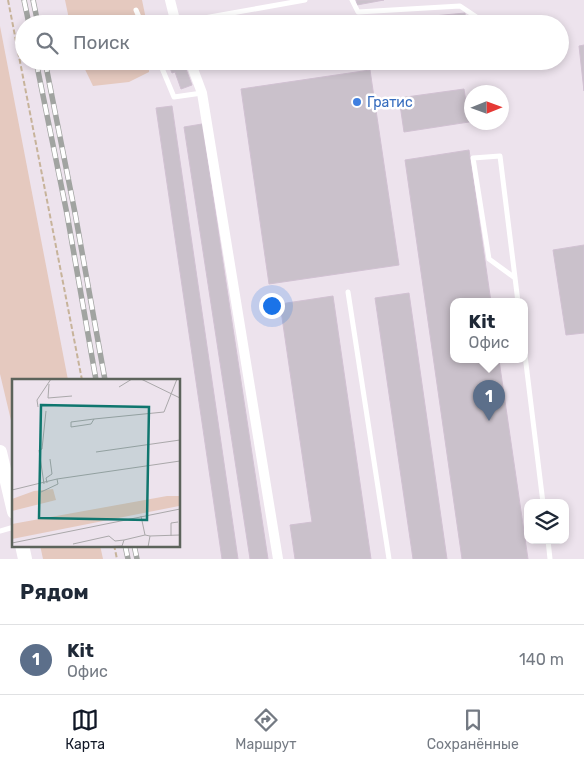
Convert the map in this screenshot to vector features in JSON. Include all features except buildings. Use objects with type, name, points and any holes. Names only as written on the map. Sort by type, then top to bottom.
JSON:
[{"type":"street","points":[[170,0],[174,15]]},
{"type":"street","points":[[193,70],[202,93],[278,559]]},
{"type":"street","points":[[0,452],[12,503]]},
{"type":"street","points":[[22,546],[25,559]]},
{"type":"lane","points":[[224,15],[305,0]]},
{"type":"lane","points":[[352,0],[358,12],[460,6],[474,15]]},
{"type":"lane","points":[[136,10],[138,15]]},
{"type":"lane","points":[[162,70],[174,97],[202,93]]},
{"type":"lane","points":[[516,278],[489,259],[473,158],[500,156],[516,278],[518,298]]},
{"type":"lane","points":[[348,292],[389,559]]},
{"type":"lane","points":[[526,363],[543,499]]},
{"type":"lane","points":[[548,544],[550,559]]},
{"type":"path","points":[[8,0],[15,36]]},
{"type":"path","points":[[22,70],[82,379]]},
{"type":"path","points":[[114,546],[116,559]]},
{"type":"shaded area","points":[[65,0],[142,0],[145,15],[68,15]]},
{"type":"shaded area","points":[[0,26],[68,379],[12,379],[12,425],[0,374]]},
{"type":"shaded area","points":[[85,70],[149,70],[149,72],[129,82],[93,86]]},
{"type":"shaded area","points":[[40,546],[100,546],[103,559],[43,559]]},
{"type":"railway","points":[[24,0],[27,15]]},
{"type":"railway","points":[[33,0],[36,15]]},
{"type":"railway","points":[[38,70],[67,214],[96,379]]},
{"type":"railway","points":[[47,70],[105,379]]},
{"type":"railway","points":[[125,546],[128,559]]},
{"type":"railway","points":[[134,546],[137,559]]},
{"type":"place","name":"Гратис","points":[[357,102]]},
{"type":"place","name":"Kit","points":[[489,421]]}]
